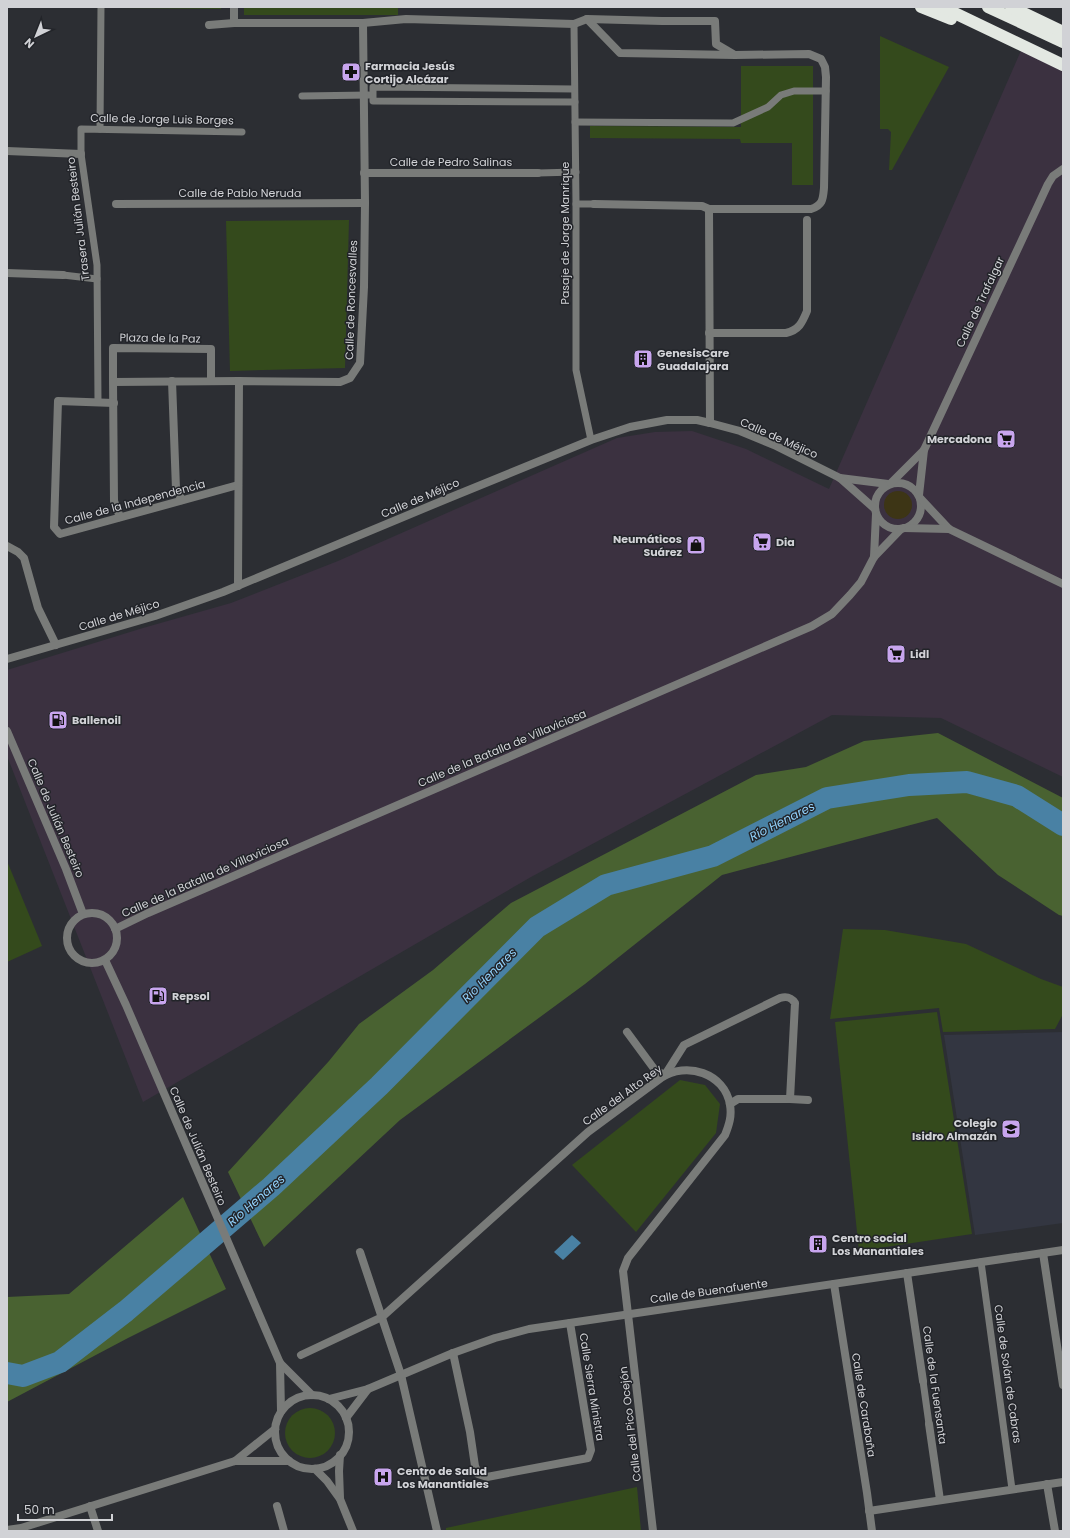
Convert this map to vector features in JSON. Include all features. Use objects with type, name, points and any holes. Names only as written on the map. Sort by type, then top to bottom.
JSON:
[{"type":"highway","points":[[921,7],[1023,46]]},
{"type":"highway","points":[[942,7],[1063,65]]},
{"type":"highway","points":[[988,7],[1063,42]]},
{"type":"highway","points":[[1011,7],[1063,32]]},
{"type":"street","points":[[100,129],[101,7]]},
{"type":"street","points":[[234,7],[234,23]]},
{"type":"street","points":[[209,25],[234,23],[363,23],[406,20],[574,24],[587,19],[715,21],[716,44],[735,55]]},
{"type":"street","points":[[576,204],[702,206],[709,209],[811,209],[818,206],[822,200],[824,188],[826,91],[825,67],[821,59],[810,54],[735,55],[620,53],[587,19]]},
{"type":"street","name":"Calle de Roncesvalles","points":[[211,381],[340,382],[350,378],[360,363],[364,287],[365,203],[363,23]]},
{"type":"street","name":"Pasaje de Jorge Manrique","points":[[574,24],[576,370],[584,401],[591,440]]},
{"type":"street","points":[[574,89],[373,87],[373,101],[575,102]]},
{"type":"street","points":[[575,122],[733,123],[768,107],[781,95],[794,91],[826,91]]},
{"type":"street","points":[[302,96],[373,94]]},
{"type":"street","name":"Calle de Jorge Luis Borges","points":[[81,129],[242,132]]},
{"type":"street","name":"Trasera Julián Besteiro","points":[[81,129],[81,154],[97,265],[98,402]]},
{"type":"street","points":[[7,151],[81,154]]},
{"type":"street","name":"Calle de Trafalgar","points":[[919,496],[924,450],[1048,184],[1053,176],[1063,169]]},
{"type":"street","points":[[538,173],[576,172]]},
{"type":"street","name":"Calle de Pedro Salinas","points":[[364,173],[538,173]]},
{"type":"street","name":"Calle de Pablo Neruda","points":[[116,204],[365,203]]},
{"type":"street","points":[[709,209],[710,423]]},
{"type":"street","points":[[709,333],[786,333],[794,331],[801,325],[807,311],[807,220]]},
{"type":"street","points":[[7,273],[62,275],[97,279]]},
{"type":"street","name":"Plaza de la Paz","points":[[113,382],[113,348],[211,349],[211,381]]},
{"type":"street","points":[[172,381],[176,489],[182,500]]},
{"type":"street","points":[[120,517],[114,501],[113,382],[211,381]]},
{"type":"street","points":[[238,586],[239,381]]},
{"type":"street","name":"Calle de la Independencia","points":[[114,403],[58,401],[54,527],[60,534],[238,485]]},
{"type":"street","name":"Calle de Méjico","points":[[7,659],[155,616],[238,586],[591,440],[630,427],[667,420],[697,420],[710,423],[740,432],[774,445],[840,478],[875,511]]},
{"type":"street","name":"Calle de Trafalgar","points":[[890,484],[924,450]]},
{"type":"street","name":"Calle de Méjico","points":[[840,478],[890,484]]},
{"type":"street","points":[[949,529],[902,529],[888,527],[882,523],[875,511],[877,494],[882,488],[890,484],[903,483],[911,486],[949,529],[1063,584]]},
{"type":"street","points":[[902,529],[911,525],[920,513],[921,505],[919,496]]},
{"type":"street","name":"Calle de la Batalla de Villaviciosa","points":[[874,557],[875,511]]},
{"type":"street","name":"Calle de la Batalla de Villaviciosa","points":[[116,929],[148,913],[812,626],[832,614],[850,595],[861,582],[874,557],[902,529]]},
{"type":"street","points":[[7,546],[18,552],[24,558],[38,608],[56,645]]},
{"type":"street","name":"Calle de Julián Besteiro","points":[[7,731],[66,869],[83,914]]},
{"type":"street","points":[[83,914],[99,914],[109,920],[116,929],[117,940],[112,954],[99,963],[90,964],[79,960],[69,949],[67,933],[73,921],[83,914]]},
{"type":"street","name":"Calle de Julián Besteiro","points":[[105,960],[280,1363],[312,1395]]},
{"type":"street","points":[[627,1032],[655,1070],[665,1075],[684,1045],[786,997],[792,999],[795,1003],[790,1099]]},
{"type":"street","name":"Calle del Alto Rey","points":[[301,1355],[382,1317],[588,1132],[665,1075],[683,1069],[695,1070],[708,1075],[721,1085],[730,1104],[730,1122],[725,1135],[626,1262],[624,1270],[628,1314]]},
{"type":"street","points":[[730,1104],[738,1099],[808,1100]]},
{"type":"street","name":"Calle de Buenafuente","points":[[329,1399],[368,1389],[452,1353],[508,1334],[529,1329],[1063,1250]]},
{"type":"street","points":[[360,1252],[401,1375],[437,1531]]},
{"type":"street","points":[[1043,1253],[1063,1385]]},
{"type":"street","name":"Calle de Solán de Cabras","points":[[981,1262],[1012,1489]]},
{"type":"street","name":"Calle de la Fuensanta","points":[[907,1273],[940,1500]]},
{"type":"street","name":"Calle de Carabaña","points":[[834,1284],[872,1531]]},
{"type":"street","name":"Calle del Pico Ocejón","points":[[628,1314],[654,1531]]},
{"type":"street","name":"Calle Sierra Ministra","points":[[452,1353],[470,1432],[475,1466],[478,1474],[487,1477],[588,1458],[592,1450],[570,1323]]},
{"type":"street","name":"Calle de Julián Besteiro","points":[[280,1363],[281,1411]]},
{"type":"street","name":"Calle de Buenafuente","points":[[346,1418],[368,1389]]},
{"type":"street","points":[[312,1395],[329,1399],[339,1407],[346,1418],[349,1434],[344,1449],[340,1456],[324,1467],[315,1469],[297,1466],[289,1461],[281,1452],[276,1441],[276,1419],[281,1411],[294,1399],[312,1395]]},
{"type":"street","points":[[236,1461],[275,1429]]},
{"type":"street","points":[[340,1456],[340,1499]]},
{"type":"street","points":[[7,1530],[21,1528],[236,1461],[289,1461]]},
{"type":"street","points":[[315,1469],[340,1499],[353,1531]]},
{"type":"street","points":[[869,1512],[1063,1482]]},
{"type":"street","points":[[1047,1484],[1055,1531]]},
{"type":"street","points":[[90,1506],[98,1531]]},
{"type":"street","points":[[277,1506],[284,1531]]},
{"type":"shaded area","points":[[1023,46],[1063,65],[1063,777],[941,718],[832,715],[531,877],[143,1102],[7,756],[7,670],[143,628],[231,603],[338,561],[617,438],[655,432],[692,431],[746,449],[829,489]]},
{"type":"shaded area","name":"Colegio Isidro Almazán","points":[[1063,1032],[1063,1223],[975,1235],[944,1035]]},
{"type":"green space","points":[[15,7],[221,7],[221,9]]},
{"type":"green space","points":[[244,7],[398,7],[398,15],[244,15]]},
{"type":"green space","points":[[880,36],[949,67],[892,170],[889,170],[891,132],[888,129],[880,129]]},
{"type":"green space","points":[[741,66],[813,66],[813,185],[792,185],[792,143],[741,143],[740,139],[590,138],[590,126],[741,127]]},
{"type":"green space","points":[[349,220],[345,368],[230,371],[226,221]]},
{"type":"green space","points":[[938,733],[1063,798],[1063,916],[1059,915],[998,875],[937,818],[722,875],[585,984],[400,1120],[264,1247],[228,1172],[329,1061],[359,1024],[433,970],[511,903],[756,775],[806,767],[864,741]]},
{"type":"green space","points":[[7,861],[42,946],[7,962]]},
{"type":"green space","points":[[843,929],[885,930],[966,944],[1041,979],[1063,987],[1063,1014],[1055,1029],[943,1032],[939,1008],[830,1019]]},
{"type":"green space","points":[[937,1012],[972,1234],[859,1251],[835,1022]]},
{"type":"green space","points":[[680,1080],[705,1085],[720,1104],[716,1133],[636,1232],[572,1165]]},
{"type":"green space","points":[[183,1197],[226,1289],[128,1338],[7,1402],[7,1297],[69,1294]]},
{"type":"green space","points":[[305,1408],[315,1408],[328,1415],[335,1428],[335,1438],[328,1451],[315,1458],[305,1458],[296,1454],[289,1447],[285,1438],[285,1428],[289,1419],[296,1412]]},
{"type":"green space","points":[[637,1487],[641,1531],[446,1531],[446,1528]]},
{"type":"sand","points":[[898,491],[908,495],[912,505],[908,515],[898,519],[888,515],[884,505],[888,495]]},
{"type":"water","points":[[572,1235],[581,1243],[563,1260],[554,1252]]},
{"type":"waterway","name":"Río Henares","points":[[7,1373],[23,1376],[60,1362],[126,1311],[271,1187],[379,1086],[537,927],[606,885],[713,856],[827,798],[909,785],[967,782],[1017,796],[1063,825]]},
{"type":"place","name":"Farmacia Jesús Cortijo Alcázar","points":[[351,72]]},
{"type":"place","name":"GenesisCare Guadalajara","points":[[643,359]]},
{"type":"place","name":"Mercadona","points":[[1006,439]]},
{"type":"place","name":"Dia","points":[[762,542]]},
{"type":"place","name":"Neumáticos Suárez","points":[[696,545]]},
{"type":"place","name":"Lidl","points":[[896,654]]},
{"type":"place","name":"Ballenoil","points":[[58,720]]},
{"type":"place","name":"Repsol","points":[[158,996]]},
{"type":"place","name":"Colegio Isidro Almazán","points":[[1011,1129]]},
{"type":"place","name":"Centro social Los Manantiales","points":[[818,1244]]},
{"type":"place","name":"Centro de Salud Los Manantiales","points":[[383,1477]]}]
